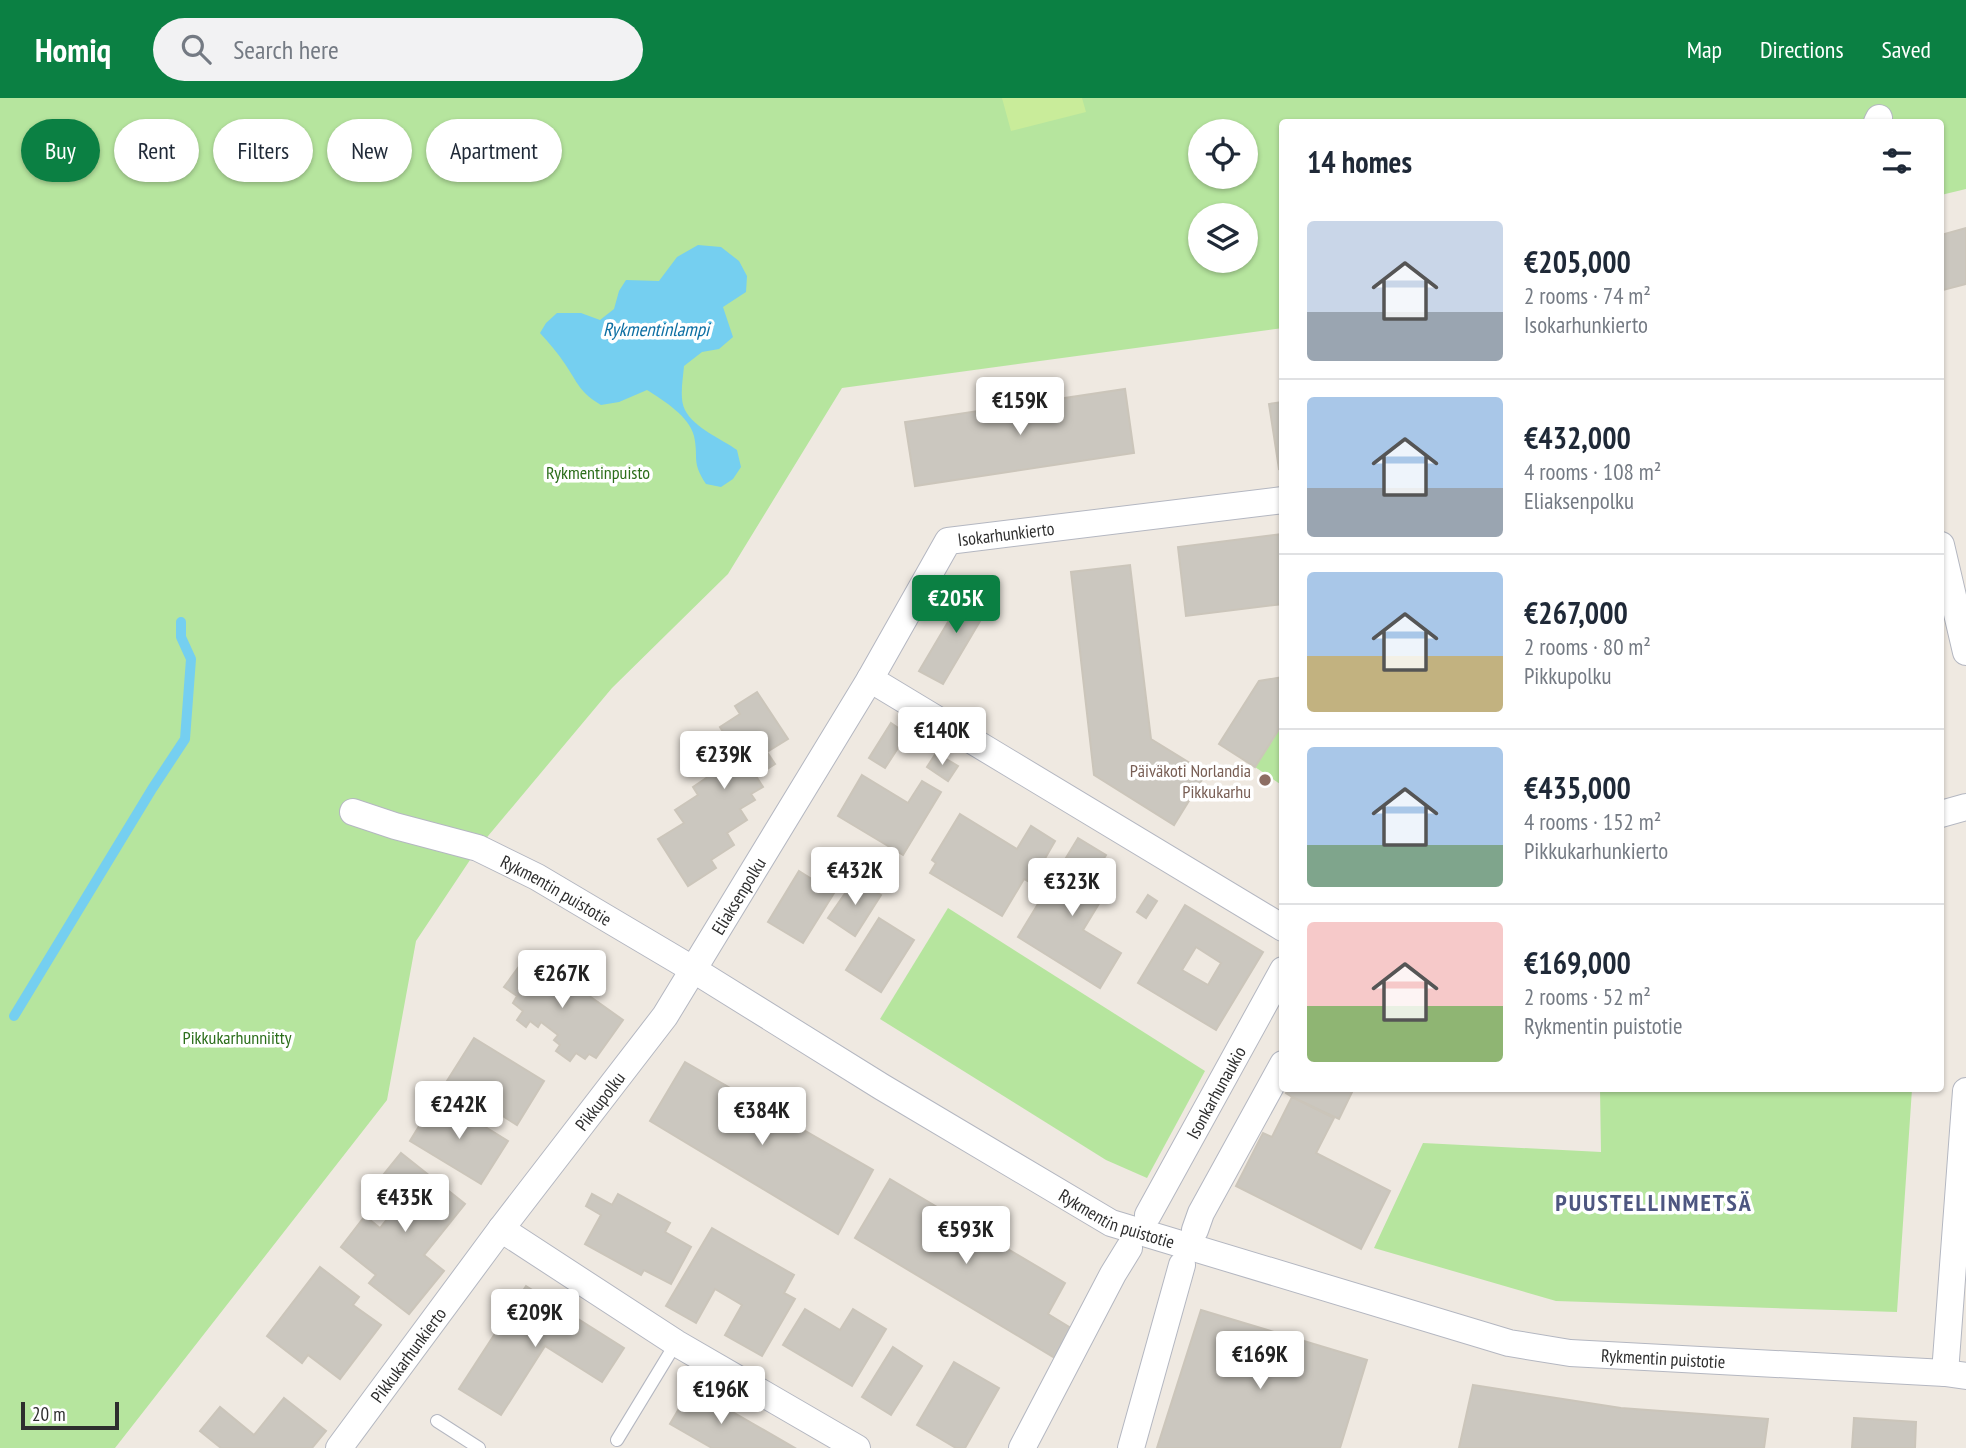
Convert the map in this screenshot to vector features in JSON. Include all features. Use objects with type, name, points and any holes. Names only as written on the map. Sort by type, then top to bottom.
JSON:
[{"type":"street","name":"Isokarhunkierto","points":[[870,679],[948,541],[1279,500]]},
{"type":"street","points":[[1944,558],[1966,652]]},
{"type":"street","points":[[870,679],[1279,926]]},
{"type":"street","name":"Eliaksenpolku","points":[[694,970],[870,679]]},
{"type":"street","points":[[1944,813],[1966,807]]},
{"type":"street","name":"Rykmentin puistotie","points":[[353,812],[478,848],[537,877],[1111,1223],[1509,1343],[1570,1353],[1956,1375]]},
{"type":"street","name":"Pikkupolku","points":[[500,1229],[665,1016],[694,970]]},
{"type":"street","name":"Isonkarhunaukio","points":[[1148,1214],[1279,977]]},
{"type":"street","points":[[1195,1230],[1201,1213],[1279,1071]]},
{"type":"street","points":[[1956,1375],[1966,1091]]},
{"type":"street","points":[[500,1229],[824,1440],[857,1448]]},
{"type":"street","name":"Pikkukarhunkierto","points":[[339,1448],[500,1229]]},
{"type":"street","points":[[1022,1448],[1129,1248]]},
{"type":"street","points":[[1131,1448],[1182,1265]]},
{"type":"lane","points":[[617,1440],[676,1343]]},
{"type":"lane","points":[[437,1421],[479,1448]]},
{"type":"green space","points":[[0,98],[1966,98],[1966,189],[1944,194],[1944,119],[1279,119],[1279,329],[842,388],[728,574],[612,688],[478,848],[416,941],[387,1100],[115,1448],[0,1448]]},
{"type":"green space","points":[[1002,98],[1082,98],[1086,112],[1011,131]]},
{"type":"green space","points":[[1279,729],[1279,783],[1255,767]]},
{"type":"green space","points":[[948,908],[1205,1071],[1147,1178],[1106,1160],[880,1019]]},
{"type":"green space","points":[[1600,1092],[1912,1092],[1897,1312],[1556,1301],[1374,1248],[1423,1143],[1601,1152]]},
{"type":"water","name":"Rykmentinlampi","points":[[698,245],[721,247],[739,261],[747,276],[746,292],[723,307],[733,337],[719,349],[702,352],[684,366],[682,395],[685,410],[701,428],[737,450],[741,467],[733,479],[721,487],[706,484],[701,476],[694,436],[687,422],[675,410],[647,390],[619,402],[601,405],[583,391],[540,333],[557,313],[581,313],[600,320],[614,309],[619,291],[626,280],[659,281],[677,257]]},
{"type":"building","points":[[1966,228],[1966,284],[1944,290],[1944,234]]},
{"type":"building","points":[[1125,389],[1134,453],[915,486],[905,422]]},
{"type":"building","points":[[1279,403],[1279,469],[1269,404]]},
{"type":"building","points":[[1279,534],[1279,604],[1186,616],[1178,547]]},
{"type":"building","points":[[1130,565],[1151,739],[1206,773],[1174,825],[1094,775],[1071,572]]},
{"type":"building","points":[[970,585],[993,599],[943,684],[919,671]]},
{"type":"building","points":[[1279,678],[1279,729],[1255,767],[1219,744],[1259,681]]},
{"type":"building","points":[[757,692],[788,739],[767,752],[775,764],[756,776],[763,787],[751,794],[755,800],[740,809],[747,820],[727,833],[734,845],[711,860],[716,868],[688,886],[658,839],[684,823],[675,810],[698,795],[693,787],[712,774],[704,762],[731,745],[720,727],[740,714],[735,706]]},
{"type":"building","points":[[891,723],[907,734],[885,768],[869,758]]},
{"type":"building","points":[[936,753],[958,766],[948,781],[927,767]]},
{"type":"building","points":[[862,775],[908,803],[922,781],[941,792],[903,855],[838,816]]},
{"type":"building","points":[[960,814],[1017,849],[1031,826],[1055,841],[1031,883],[1024,879],[1002,916],[930,873],[936,863],[932,860]]},
{"type":"building","points":[[1078,838],[1106,855],[1089,882],[1106,892],[1083,930],[1121,953],[1100,988],[1018,937]]},
{"type":"building","points":[[799,871],[834,893],[803,943],[768,922]]},
{"type":"building","points":[[855,879],[881,895],[855,936],[828,918]]},
{"type":"building","points":[[1148,895],[1157,901],[1146,918],[1137,912]]},
{"type":"building","points":[[1185,905],[1263,952],[1216,1030],[1138,983]],"holes":[[[1196,947],[1221,963],[1208,985],[1182,970]]]},
{"type":"building","points":[[879,918],[914,940],[881,992],[846,970]]},
{"type":"building","points":[[529,953],[623,1020],[596,1058],[589,1054],[585,1059],[576,1053],[570,1061],[556,1051],[560,1045],[554,1040],[558,1035],[541,1022],[538,1027],[530,1021],[526,1027],[517,1020],[523,1011],[513,1003],[517,996],[504,987]]},
{"type":"building","points":[[474,1038],[544,1081],[517,1125],[447,1081]]},
{"type":"building","points":[[685,1062],[873,1170],[838,1234],[650,1121]]},
{"type":"building","points":[[1286,1092],[1352,1092],[1339,1119]]},
{"type":"building","points":[[437,1097],[508,1141],[481,1184],[410,1141]]},
{"type":"building","points":[[1292,1097],[1334,1118],[1316,1153],[1390,1191],[1361,1249],[1236,1186],[1263,1133],[1272,1137]]},
{"type":"building","points":[[401,1153],[465,1204],[424,1255],[444,1271],[409,1314],[369,1283],[376,1275],[341,1247],[365,1216],[380,1228],[399,1204],[375,1185]]},
{"type":"building","points":[[890,1179],[1065,1283],[1048,1314],[1071,1328],[1055,1358],[855,1238]]},
{"type":"building","points":[[592,1194],[612,1205],[618,1194],[670,1223],[665,1232],[691,1247],[671,1284],[644,1270],[641,1275],[585,1244],[601,1215],[586,1206]]},
{"type":"building","points":[[712,1228],[794,1275],[784,1293],[795,1299],[762,1356],[725,1335],[742,1305],[715,1289],[696,1323],[666,1306]]},
{"type":"building","points":[[320,1267],[359,1297],[353,1305],[381,1325],[340,1379],[308,1355],[302,1363],[267,1336]]},
{"type":"building","points":[[526,1286],[624,1348],[602,1382],[545,1346],[501,1415],[459,1389]]},
{"type":"building","points":[[805,1309],[840,1330],[853,1309],[886,1329],[852,1386],[783,1345]]},
{"type":"building","points":[[1201,1310],[1367,1360],[1340,1448],[1157,1448]]},
{"type":"building","points":[[893,1347],[922,1366],[891,1415],[862,1397]]},
{"type":"building","points":[[954,1362],[999,1388],[965,1448],[956,1448],[917,1425]]},
{"type":"building","points":[[1473,1385],[1621,1408],[1768,1419],[1764,1448],[1459,1448]]},
{"type":"building","points":[[691,1388],[795,1448],[712,1448],[670,1424]]},
{"type":"building","points":[[284,1398],[326,1431],[312,1448],[221,1448],[200,1431],[220,1407],[254,1435]]},
{"type":"building","points":[[1854,1418],[1916,1422],[1915,1448],[1852,1448]]},
{"type":"waterway","points":[[14,1016],[185,739],[191,659],[181,637],[181,622]]},
{"type":"place","name":"Päiväkoti Norlandia Pikkukarhu","points":[[1265,780]]},
{"type":"district","name":"PUUSTELLINMETSÄ","points":[[1654,1202]]},
{"type":"park label","name":"Rykmentinpuisto","points":[[598,472]]},
{"type":"park label","name":"Pikkukarhunniitty","points":[[237,1037]]}]
